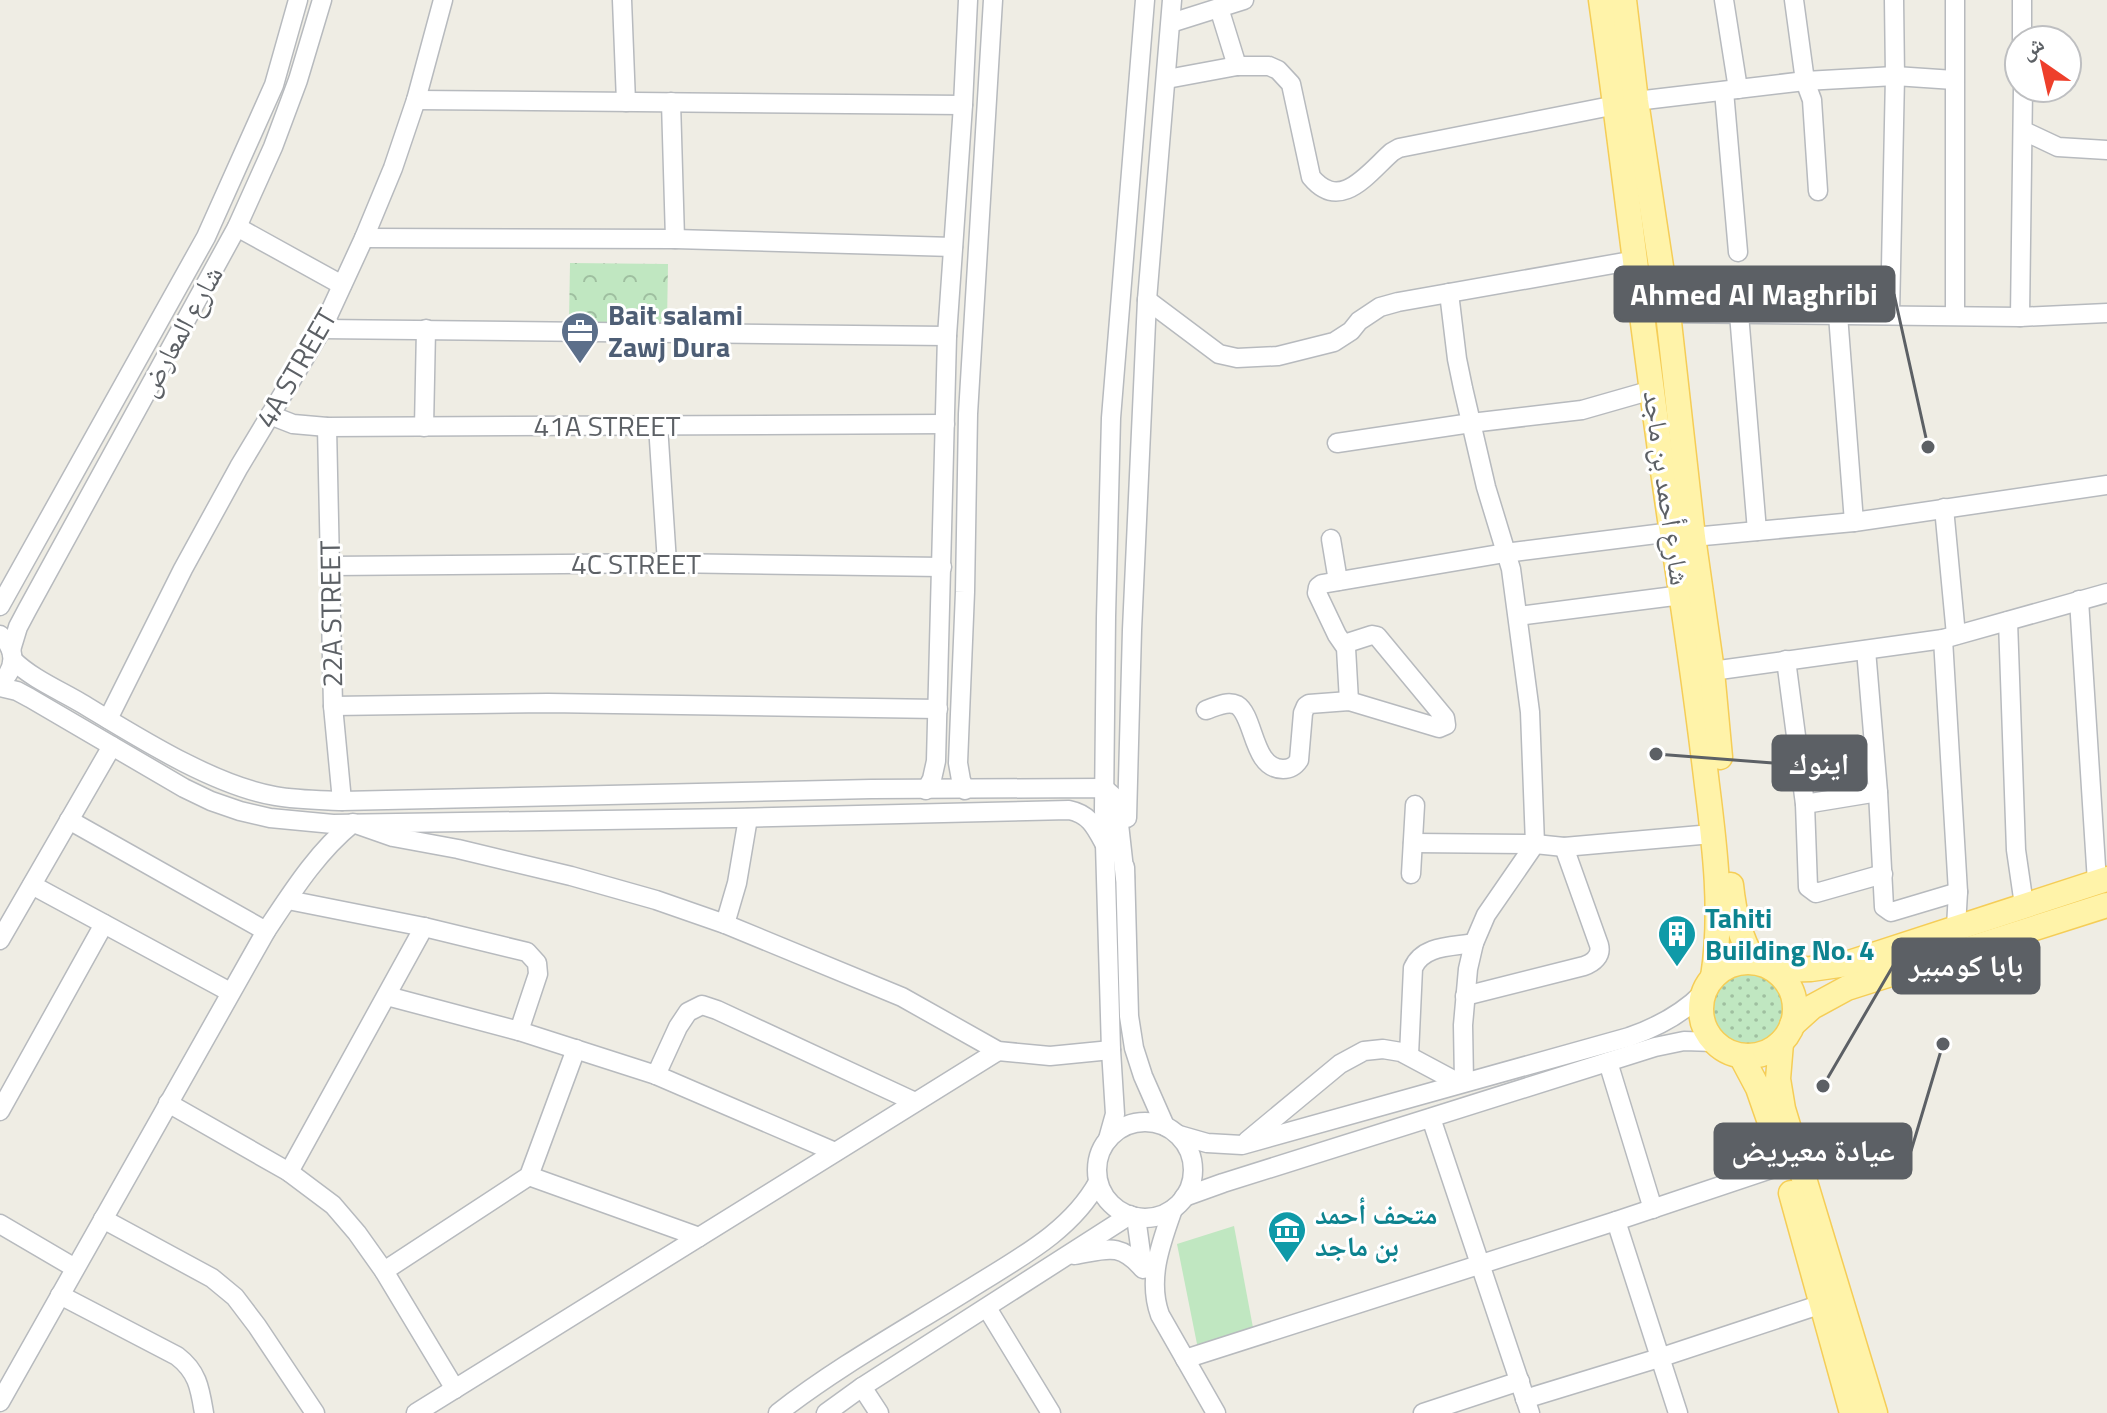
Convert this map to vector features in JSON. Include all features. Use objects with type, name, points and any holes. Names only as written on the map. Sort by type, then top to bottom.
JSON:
[{"type":"main road","name":"شارع أحمد بن ماجد","points":[[1601,0],[1626,103],[1668,313],[1683,534],[1682,595],[1696,691],[1718,912],[1717,944],[1708,985]]},
{"type":"main road","name":"شارع أحمد بن ماجد","points":[[1624,0],[1626,103],[1636,260],[1652,390],[1712,671],[1733,909],[1741,937],[1764,966]]},
{"type":"main road","points":[[2102,880],[1846,964],[1811,969],[1739,963],[1725,968],[1708,985],[1701,1011],[1704,1028],[1714,1042],[1741,1056],[1755,1056],[1769,1051],[1812,1007],[1847,988],[2107,905]]},
{"type":"main road","points":[[1764,966],[1784,978],[1794,1001],[1795,1013],[1787,1034],[1778,1079],[1783,1109],[1875,1413]]},
{"type":"main road","points":[[1741,1056],[1765,1105],[1852,1413]]},
{"type":"street","name":"شارع المعارض","points":[[0,606],[206,237],[274,85],[298,0]]},
{"type":"street","name":"شارع المعارض","points":[[0,685],[9,674],[8,648],[18,627],[237,227],[273,147],[298,80],[322,0]]},
{"type":"street","name":"4A STREET","points":[[108,719],[183,569],[239,467],[322,329],[393,168],[416,100],[443,0]]},
{"type":"street","points":[[622,0],[626,102]]},
{"type":"street","points":[[926,790],[935,770],[947,336],[968,0]]},
{"type":"street","points":[[965,790],[959,771],[968,414],[993,0]]},
{"type":"street","points":[[1145,0],[1111,418],[1104,843],[1115,1114],[1097,1167],[1103,1194],[1112,1204],[1133,1216],[1148,1218],[1161,1215],[1179,1203],[1223,1183],[1608,1062],[1669,1043],[1714,1042]]},
{"type":"street","points":[[1172,0],[1147,300],[1132,630],[1125,878],[1129,1016],[1134,1048],[1143,1076],[1172,1131],[1188,1149],[1193,1165],[1191,1181],[1158,1254],[1153,1288],[1155,1302],[1212,1411]]},
{"type":"street","points":[[1171,23],[1244,0]]},
{"type":"street","points":[[1724,0],[1738,252]]},
{"type":"street","points":[[1794,0],[1805,81],[1812,100],[1818,191]]},
{"type":"street","points":[[1890,315],[1894,0]]},
{"type":"street","points":[[1955,0],[1955,315]]},
{"type":"street","points":[[2022,0],[2022,24]]},
{"type":"street","points":[[1219,8],[1237,66]]},
{"type":"street","points":[[1167,79],[1237,66],[1269,66],[1278,70],[1291,84],[1311,177],[1318,186],[1334,193],[1343,193],[1352,187],[1399,148],[1626,103],[1805,81],[1895,76],[1954,80]]},
{"type":"street","points":[[416,100],[963,105]]},
{"type":"street","points":[[671,102],[675,239]]},
{"type":"street","points":[[2020,317],[2023,104]]},
{"type":"street","points":[[2024,131],[2058,147],[2107,150]]},
{"type":"street","points":[[237,227],[342,285]]},
{"type":"street","points":[[364,238],[675,239],[953,247]]},
{"type":"street","points":[[1147,300],[1219,354],[1237,358],[1278,356],[1334,342],[1380,307],[1398,302],[1636,260]]},
{"type":"street","points":[[1449,293],[1457,359],[1471,423],[1486,487],[1511,569],[1530,712],[1535,844],[1486,915],[1474,943],[1465,996],[1462,1083]]},
{"type":"street","points":[[1668,313],[2020,317],[2107,313]]},
{"type":"street","points":[[1739,314],[1757,531]]},
{"type":"street","points":[[1838,315],[1854,522]]},
{"type":"street","points":[[322,329],[947,336]]},
{"type":"street","points":[[424,427],[426,329]]},
{"type":"street","points":[[1337,443],[1582,410],[1652,390]]},
{"type":"street","name":"41A STREET","points":[[270,415],[293,424],[327,427],[945,424]]},
{"type":"street","points":[[658,425],[667,563]]},
{"type":"street","name":"22A STREET","points":[[327,427],[333,706],[342,801]]},
{"type":"street","points":[[1349,701],[1348,654],[1317,593],[1322,584],[1505,553],[1683,534],[1854,522],[2107,485]]},
{"type":"street","points":[[1944,508],[1958,892],[1956,927]]},
{"type":"street","points":[[1331,539],[1338,581]]},
{"type":"street","name":"4C STREET","points":[[330,566],[667,563],[942,567]]},
{"type":"street","points":[[1712,671],[1950,637],[2107,593]]},
{"type":"street","points":[[1518,616],[1682,595]]},
{"type":"street","points":[[2079,600],[2102,880]]},
{"type":"street","points":[[2008,621],[2016,850],[2024,905]]},
{"type":"street","points":[[1206,710],[1225,703],[1237,705],[1264,759],[1280,769],[1296,765],[1299,760],[1303,713],[1306,706],[1313,704],[1349,701],[1439,728],[1446,725],[1445,718],[1377,636],[1344,644]]},
{"type":"street","points":[[8,648],[30,673],[108,719],[230,783],[272,796],[342,801],[871,789],[1104,788],[1115,798],[1117,806],[1125,878]]},
{"type":"street","points":[[1866,650],[1884,907],[1891,912],[1958,892]]},
{"type":"street","points":[[939,658],[945,659],[948,664],[946,717],[951,723],[960,725]]},
{"type":"street","points":[[1786,660],[1805,804],[1807,882],[1811,891],[1816,893],[1883,874]]},
{"type":"street","points":[[0,685],[17,691],[184,788],[211,801],[270,818],[353,823],[1069,810],[1088,817],[1104,843]]},
{"type":"street","points":[[333,706],[548,703],[938,709]]},
{"type":"street","points":[[0,940],[112,746]]},
{"type":"street","points":[[725,924],[737,883],[742,818],[738,803],[745,798],[862,795],[871,789]]},
{"type":"street","points":[[965,812],[1031,804],[1039,796],[1033,789]]},
{"type":"street","points":[[1805,804],[1878,792]]},
{"type":"street","points":[[1411,874],[1415,805]]},
{"type":"street","points":[[69,820],[266,931]]},
{"type":"street","points":[[300,822],[316,836],[318,857]]},
{"type":"street","points":[[0,1402],[266,931],[318,857],[353,823]]},
{"type":"street","points":[[353,823],[393,837],[571,876],[725,924],[902,997],[998,1051],[1050,1056],[1111,1050]]},
{"type":"street","points":[[1413,843],[1564,847],[1712,834]]},
{"type":"street","points":[[1465,996],[1584,966],[1598,957],[1599,945],[1564,847]]},
{"type":"street","points":[[32,885],[230,992]]},
{"type":"street","points":[[288,900],[424,927],[527,952],[537,963],[538,974],[519,1031]]},
{"type":"street","points":[[0,1111],[104,924]]},
{"type":"street","points":[[289,1172],[424,927]]},
{"type":"street","points":[[1409,1055],[1413,968],[1416,961],[1427,951],[1474,943]]},
{"type":"street","points":[[1108,1139],[1134,1123],[1150,1122],[1207,1143],[1242,1145],[1646,1031],[1677,1015],[1708,985]]},
{"type":"street","points":[[387,996],[519,1031],[656,1075],[835,1152]]},
{"type":"street","points":[[656,1075],[678,1027],[688,1012],[702,1005],[915,1102]]},
{"type":"street","points":[[384,1271],[529,1176],[576,1049]]},
{"type":"street","points":[[1242,1145],[1356,1054],[1383,1049],[1401,1052],[1462,1083]]},
{"type":"street","points":[[416,1413],[998,1051]]},
{"type":"street","points":[[1608,1062],[1653,1209]]},
{"type":"street","points":[[168,1103],[289,1172],[333,1205],[384,1271],[455,1389]]},
{"type":"street","points":[[1431,1118],[1525,1398]]},
{"type":"street","points":[[1185,1359],[1783,1165]]},
{"type":"street","points":[[529,1176],[699,1237]]},
{"type":"street","points":[[778,1413],[865,1354],[1047,1240],[1089,1199],[1098,1182]]},
{"type":"street","points":[[826,1413],[862,1387],[1133,1216]]},
{"type":"street","points":[[1133,1216],[1143,1269]]},
{"type":"street","points":[[103,1219],[212,1278],[235,1297],[315,1413]]},
{"type":"street","points":[[1616,1221],[1678,1413]]},
{"type":"street","points":[[0,1224],[75,1268]]},
{"type":"street","points":[[1067,1256],[1105,1250],[1123,1251],[1143,1269],[1153,1288]]},
{"type":"street","points":[[60,1295],[186,1363],[199,1382],[204,1413]]},
{"type":"street","points":[[1423,1413],[1525,1398],[1822,1304]]},
{"type":"street","points":[[987,1308],[1051,1413]]},
{"type":"street","points":[[862,1387],[879,1413]]},
{"type":"green space","points":[[570,263],[668,264],[667,322],[569,322]]},
{"type":"green space","points":[[1748,973],[1768,979],[1778,989],[1784,1009],[1778,1029],[1768,1039],[1748,1045],[1728,1039],[1718,1029],[1712,1009],[1718,989],[1728,979]]},
{"type":"green space","points":[[1234,1226],[1254,1333],[1198,1349],[1177,1244]]},
{"type":"place","name":"Bait salami Zawj Dura","points":[[580,365]]},
{"type":"place","name":"Ahmed Al Maghribi","points":[[1928,447]]},
{"type":"place","name":"اينوك","points":[[1656,754]]},
{"type":"place","name":"Tahiti Building No. 4","points":[[1677,968]]},
{"type":"place","name":"عيادة معيريض","points":[[1943,1044]]},
{"type":"place","name":"بابا كومبير","points":[[1823,1086]]},
{"type":"place","name":"متحف أحمد بن ماجد","points":[[1287,1264]]}]
